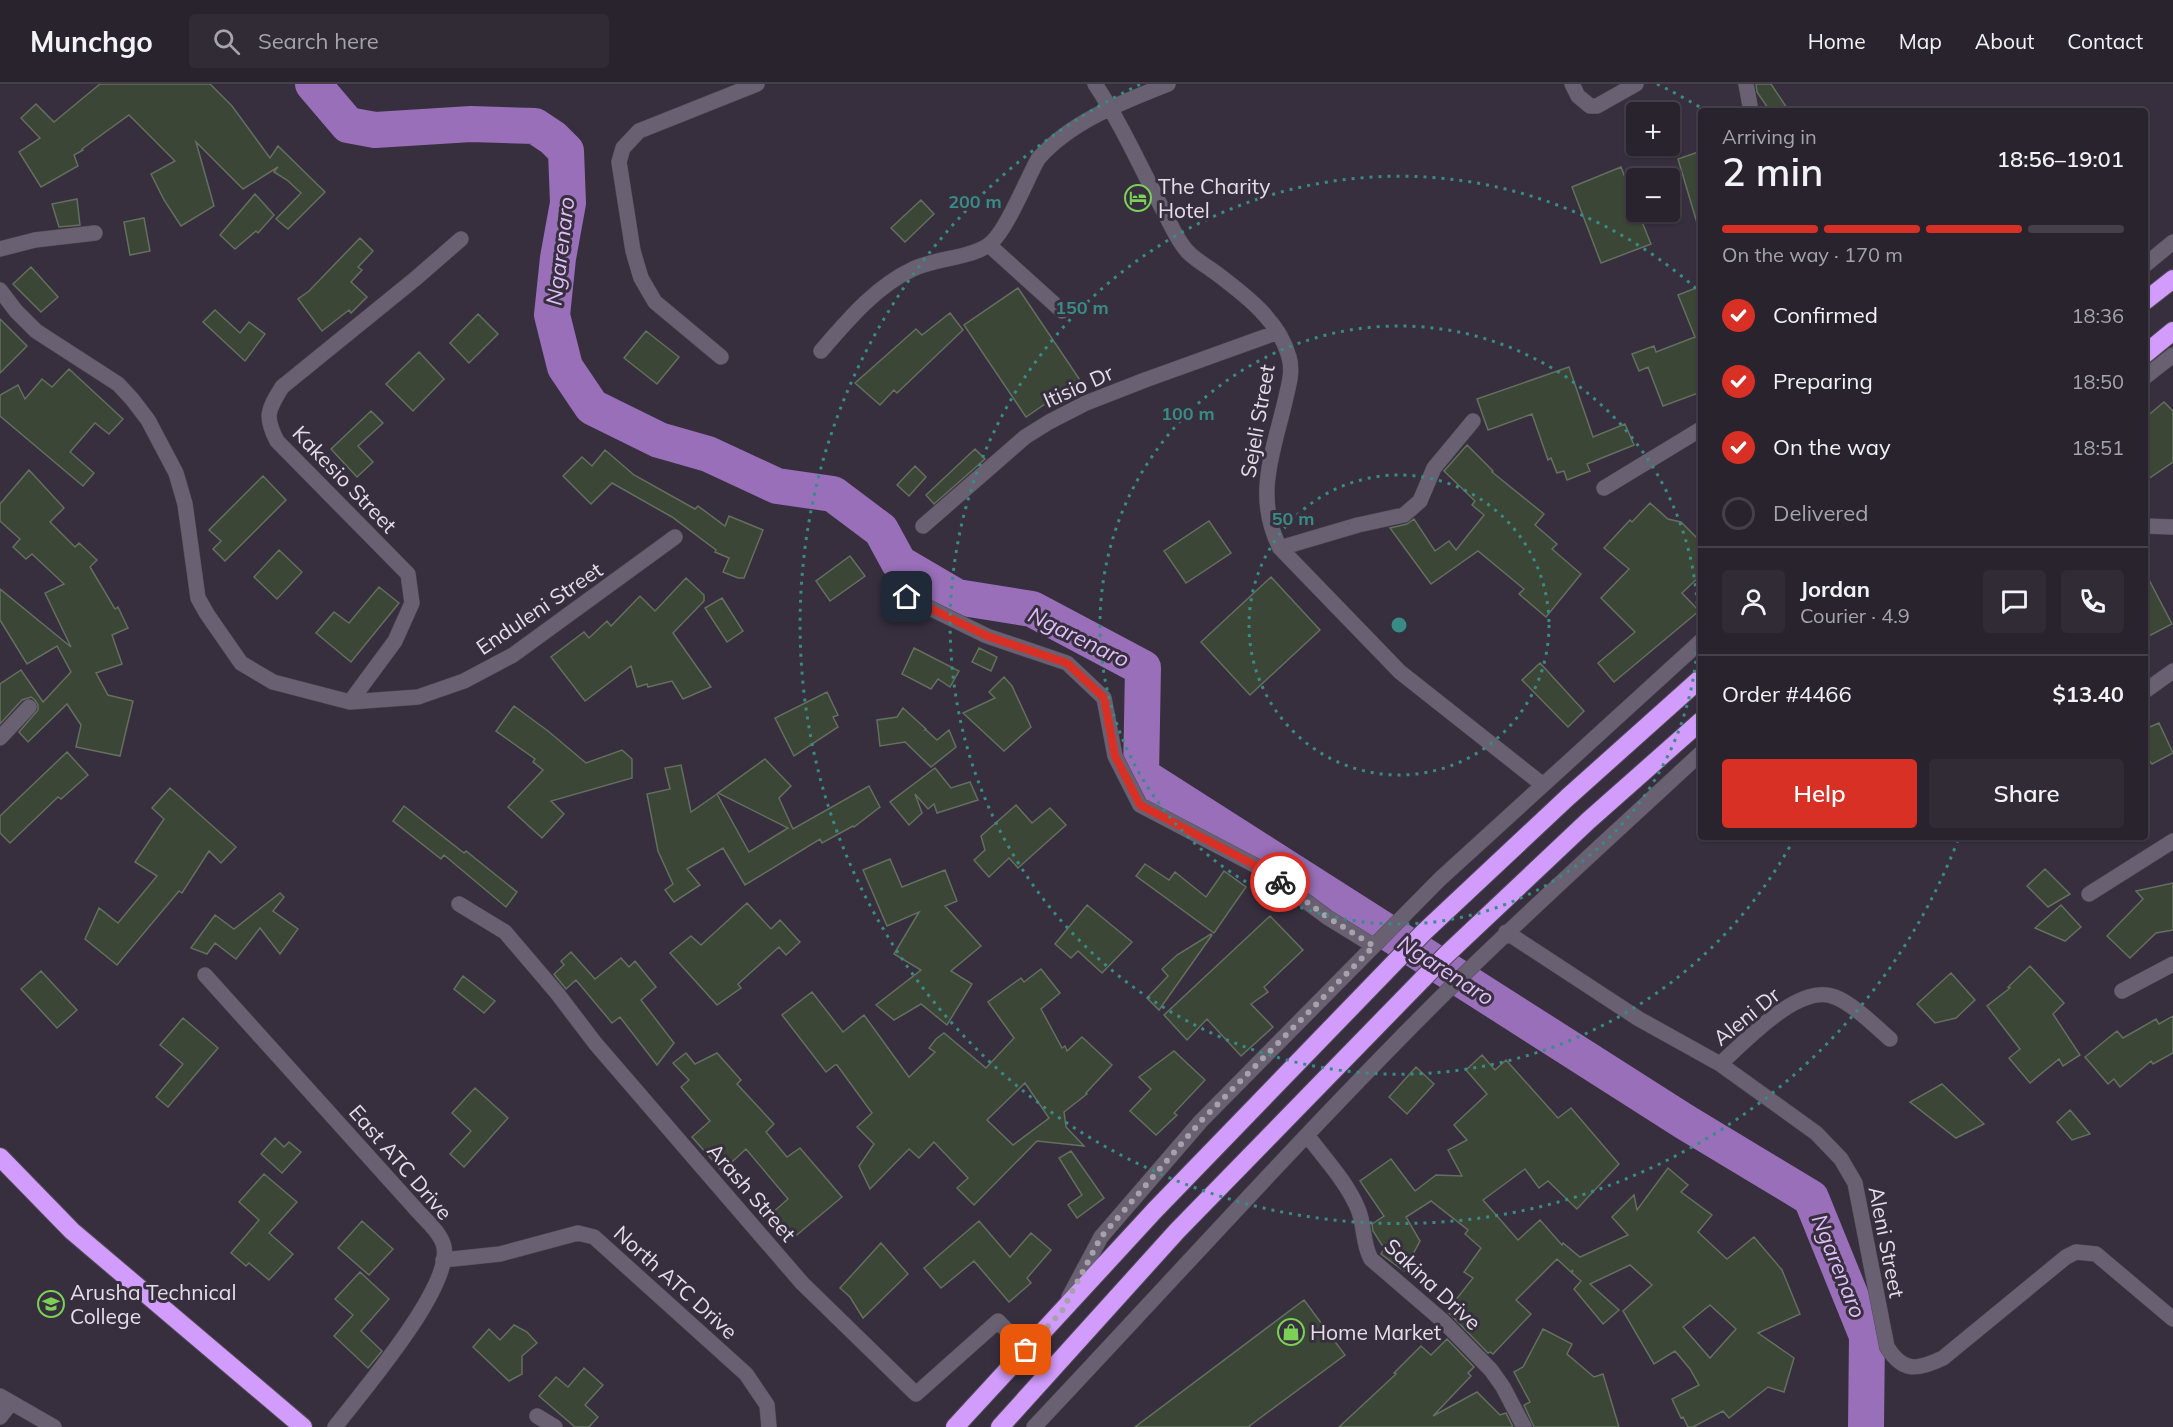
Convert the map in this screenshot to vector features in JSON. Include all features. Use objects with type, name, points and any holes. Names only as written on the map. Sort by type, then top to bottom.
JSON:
[{"type":"highway","points":[[2148,300],[2173,279]]},
{"type":"highway","points":[[2148,352],[2173,331]]},
{"type":"highway","points":[[956,1427],[1155,1210],[1424,932],[1568,797],[1698,681]]},
{"type":"highway","points":[[1000,1427],[1177,1231],[1446,955],[1588,820],[1698,725]]},
{"type":"highway","points":[[0,1157],[72,1231],[303,1427]]},
{"type":"street","points":[[721,357],[655,302],[641,278],[633,251],[619,162],[623,148],[639,131],[757,84]]},
{"type":"street","name":"Sejeli Street","points":[[1095,84],[1110,107],[1155,195],[1187,250],[1263,313],[1278,332],[1289,357],[1292,372],[1271,454],[1266,490],[1272,532],[1280,548],[1400,672],[1543,785]]},
{"type":"street","points":[[821,351],[878,293],[912,269],[968,253],[989,244],[1001,230],[1038,159],[1045,151],[1071,131],[1110,107],[1168,84]]},
{"type":"street","points":[[1572,84],[1584,103],[1597,106],[1636,84]]},
{"type":"street","points":[[1746,84],[1750,108]]},
{"type":"street","points":[[0,249],[35,240],[95,233]]},
{"type":"street","name":"Kakesio Street","points":[[350,702],[395,641],[412,603],[408,574],[277,441],[269,426],[268,410],[282,387],[461,239]]},
{"type":"street","points":[[2148,263],[2173,242]]},
{"type":"street","points":[[989,244],[1062,311]]},
{"type":"street","name":"Enduleni Street","points":[[0,290],[36,331],[118,384],[148,420],[176,473],[185,504],[198,598],[241,663],[273,682],[350,702],[418,697],[464,681],[513,655],[675,537]]},
{"type":"street","name":"Itisio Dr","points":[[923,526],[1025,437],[1049,422],[1086,403],[1278,332]]},
{"type":"street","points":[[2148,375],[2173,355]]},
{"type":"street","points":[[1280,548],[1358,525],[1401,517],[1412,510],[1424,494],[1427,480],[1434,468],[1473,421]]},
{"type":"street","points":[[1604,488],[1698,431]]},
{"type":"street","points":[[2148,526],[2173,527]]},
{"type":"street","points":[[907,597],[987,636],[1067,663],[1104,698],[1115,756],[1140,805],[1264,870],[1327,917],[1374,946]]},
{"type":"street","points":[[1062,1311],[1101,1237],[1201,1121],[1440,879],[1698,644]]},
{"type":"street","points":[[2148,689],[2173,671]]},
{"type":"street","points":[[0,738],[29,706]]},
{"type":"street","points":[[1034,1427],[1227,1218],[1435,1003],[1506,932],[1698,756]]},
{"type":"street","points":[[2089,894],[2173,841]]},
{"type":"street","name":"Arash Street","points":[[459,904],[505,932],[557,993],[595,1043],[802,1282],[916,1394],[998,1321],[1026,1350]]},
{"type":"street","name":"Aleni Street","points":[[1506,932],[1639,1019],[1720,1064],[1816,1133],[1841,1159],[1855,1183],[1887,1347],[1895,1361],[1908,1366],[1925,1367],[1943,1358],[2066,1257],[2076,1252],[2096,1254],[2173,1319]]},
{"type":"street","points":[[2122,991],[2173,964]]},
{"type":"street","name":"East ATC Drive","points":[[205,975],[431,1227],[444,1247],[443,1260]]},
{"type":"street","name":"Aleni Dr","points":[[1720,1064],[1773,1017],[1793,1003],[1821,994],[1841,1000],[1890,1039]]},
{"type":"street","name":"Sakina Drive","points":[[1307,1135],[1359,1210],[1367,1252],[1371,1259],[1443,1321],[1491,1370],[1503,1387],[1524,1427]]},
{"type":"street","name":"North ATC Drive","points":[[443,1260],[500,1254],[578,1233],[594,1237],[746,1374],[767,1405],[769,1427]]},
{"type":"street","points":[[335,1427],[416,1320],[437,1281],[443,1260]]},
{"type":"street","points":[[0,1417],[5,1399],[54,1427]]},
{"type":"street","points":[[537,1416],[555,1427]]},
{"type":"building","points":[[100,84],[210,84],[232,106],[270,158],[278,146],[325,192],[288,229],[276,219],[301,193],[274,172],[278,167],[243,189],[196,142],[214,206],[181,226],[151,174],[175,161],[129,115],[74,155],[78,166],[41,187],[19,152],[40,138],[21,118],[36,104],[54,122]]},
{"type":"building","points":[[1756,84],[1771,84],[1787,108],[1768,108],[1757,92]]},
{"type":"building","points":[[1698,152],[1698,223],[1697,223],[1678,159]]},
{"type":"building","points":[[1621,167],[1626,180],[1626,222],[1642,222],[1651,244],[1601,263],[1572,187]]},
{"type":"building","points":[[255,194],[274,215],[258,233],[256,231],[235,249],[220,235]]},
{"type":"building","points":[[77,199],[80,225],[59,227],[52,204]]},
{"type":"building","points":[[921,200],[934,214],[905,242],[891,228]]},
{"type":"building","points":[[144,218],[150,251],[130,255],[124,222]]},
{"type":"building","points":[[360,238],[373,251],[358,267],[362,270],[351,282],[367,297],[351,313],[349,310],[322,331],[298,299],[309,291]]},
{"type":"building","points":[[31,267],[58,297],[41,312],[13,284]]},
{"type":"building","points":[[1698,287],[1698,393],[1663,406],[1648,367],[1639,371],[1632,354],[1654,346],[1656,352],[1695,337],[1678,295]]},
{"type":"building","points":[[1018,288],[1080,380],[1026,417],[964,325]]},
{"type":"building","points":[[215,310],[240,333],[249,322],[265,334],[245,361],[203,322]]},
{"type":"building","points":[[950,313],[963,330],[897,393],[894,390],[880,405],[855,383],[916,329],[922,335]]},
{"type":"building","points":[[478,314],[498,334],[469,363],[450,343]]},
{"type":"building","points":[[0,319],[27,346],[0,373]]},
{"type":"building","points":[[646,331],[679,357],[657,384],[624,358]]},
{"type":"building","points":[[419,352],[444,379],[413,411],[386,384]]},
{"type":"building","points":[[1569,367],[1593,437],[1625,424],[1634,445],[1587,464],[1590,471],[1567,480],[1564,471],[1557,473],[1551,458],[1548,460],[1532,414],[1488,430],[1477,399]]},
{"type":"building","points":[[69,369],[123,419],[109,434],[95,423],[70,452],[94,473],[83,486],[0,416],[0,395],[18,385],[25,399],[42,379],[52,387]]},
{"type":"building","points":[[2164,402],[2173,411],[2173,462],[2148,479],[2148,415]]},
{"type":"building","points":[[371,411],[383,423],[358,446],[373,462],[357,477],[331,449]]},
{"type":"building","points":[[1467,445],[1492,472],[1544,514],[1535,525],[1557,544],[1552,549],[1581,574],[1546,617],[1519,594],[1524,589],[1478,551],[1431,584],[1390,528],[1407,524],[1414,519],[1435,551],[1449,541],[1456,550],[1484,515],[1472,505],[1475,501],[1444,471]]},
{"type":"building","points":[[975,449],[985,459],[934,504],[926,495]]},
{"type":"building","points":[[605,450],[634,475],[695,509],[698,506],[725,526],[729,516],[763,530],[744,578],[723,572],[729,558],[715,552],[716,550],[672,517],[612,483],[591,504],[563,476],[582,457],[592,466]]},
{"type":"building","points":[[915,466],[926,477],[909,496],[897,485]]},
{"type":"building","points":[[29,470],[64,508],[50,522],[75,547],[79,543],[97,560],[90,567],[115,609],[118,607],[128,628],[112,635],[122,664],[96,673],[108,695],[133,701],[120,756],[76,747],[81,725],[67,704],[28,742],[19,732],[38,710],[38,705],[31,697],[22,700],[0,724],[0,684],[21,670],[43,702],[71,672],[57,646],[27,664],[0,620],[0,589],[71,647],[45,593],[64,584],[32,554],[26,559],[13,547],[20,539],[0,521],[0,504]]},
{"type":"building","points":[[263,476],[286,500],[225,561],[213,549],[221,541],[209,530]]},
{"type":"building","points":[[1650,503],[1668,519],[1681,522],[1698,539],[1698,578],[1682,593],[1698,612],[1614,682],[1598,663],[1635,632],[1601,598],[1629,569],[1604,548],[1630,520],[1632,522]]},
{"type":"building","points":[[1209,521],[1231,553],[1186,583],[1164,551]]},
{"type":"building","points":[[279,550],[302,572],[277,599],[254,577]]},
{"type":"building","points":[[850,556],[865,576],[830,601],[816,581]]},
{"type":"building","points":[[1271,577],[1320,630],[1250,695],[1201,642]]},
{"type":"building","points":[[686,578],[704,595],[704,601],[673,633],[711,687],[683,699],[672,681],[648,687],[647,684],[637,687],[631,666],[585,701],[551,657],[584,632],[589,638],[607,621],[611,626],[640,596],[655,611]]},
{"type":"building","points":[[2148,578],[2172,624],[2148,636]]},
{"type":"building","points":[[379,587],[399,603],[351,662],[316,633],[334,612],[349,623]]},
{"type":"building","points":[[722,598],[743,631],[727,642],[705,608]]},
{"type":"building","points":[[914,648],[959,671],[950,687],[938,679],[931,689],[902,674]]},
{"type":"building","points":[[979,648],[997,657],[991,671],[972,662]]},
{"type":"building","points":[[1540,663],[1584,711],[1568,727],[1522,680]]},
{"type":"building","points":[[1004,677],[1012,686],[1031,727],[1004,751],[963,713],[995,698],[989,692]]},
{"type":"building","points":[[827,692],[838,715],[833,717],[838,727],[794,756],[775,718]]},
{"type":"building","points":[[514,706],[586,763],[622,750],[632,759],[632,778],[551,801],[564,814],[542,838],[508,807],[543,770],[533,762],[535,759],[496,731]]},
{"type":"building","points":[[903,708],[937,740],[949,730],[956,747],[931,767],[905,742],[880,746],[877,720],[897,717]]},
{"type":"building","points":[[2159,723],[2173,753],[2152,764],[2148,759],[2148,728]]},
{"type":"building","points":[[67,752],[88,775],[61,799],[58,797],[10,843],[0,833],[0,816]]},
{"type":"building","points":[[765,759],[791,786],[779,798],[793,829],[869,786],[880,807],[854,827],[822,843],[820,839],[745,885],[723,848],[687,869],[700,885],[674,902],[665,890],[673,884],[658,851],[647,794],[670,789],[665,768],[681,765],[691,812],[717,794],[749,852],[788,828],[718,793]]},
{"type":"building","points":[[935,768],[951,788],[970,782],[978,800],[937,813],[934,804],[928,809],[915,794],[922,813],[909,825],[890,802]]},
{"type":"building","points":[[170,788],[236,847],[221,863],[209,851],[182,893],[179,891],[117,965],[85,939],[99,908],[118,923],[157,876],[135,862],[164,819],[152,808]]},
{"type":"building","points":[[1016,805],[1032,823],[1050,808],[1066,825],[1018,868],[1009,858],[989,877],[974,860],[985,850],[981,836]]},
{"type":"building","points":[[404,806],[517,892],[506,907],[444,855],[441,859],[393,821]]},
{"type":"building","points":[[890,859],[902,887],[945,870],[957,901],[945,906],[981,946],[951,971],[972,984],[947,1025],[921,1004],[894,1020],[876,1005],[921,970],[894,954],[919,912],[887,926],[863,870]]},
{"type":"building","points":[[1145,864],[1169,880],[1175,872],[1206,897],[1224,871],[1246,887],[1214,933],[1136,876]]},
{"type":"building","points":[[2045,869],[2070,894],[2048,907],[2027,886]]},
{"type":"building","points":[[2173,883],[2173,930],[2156,933],[2130,958],[2107,936],[2143,899],[2136,891]]},
{"type":"building","points":[[280,893],[284,897],[273,911],[298,929],[280,954],[260,928],[236,959],[215,943],[207,954],[191,948],[215,915],[234,929]]},
{"type":"building","points":[[747,903],[771,929],[780,920],[800,942],[786,955],[779,947],[738,984],[741,988],[717,1005],[670,953],[691,936],[701,945]]},
{"type":"building","points":[[1087,905],[1132,942],[1102,973],[1078,951],[1071,958],[1055,944]]},
{"type":"building","points":[[2061,905],[2081,927],[2065,941],[2035,928]]},
{"type":"building","points":[[1270,916],[1303,950],[1264,987],[1268,992],[1251,1004],[1273,1027],[1241,1056],[1207,1019],[1187,1040],[1164,1015]]},
{"type":"building","points":[[1211,934],[1159,1010],[1147,998],[1168,976],[1162,969],[1177,955]]},
{"type":"building","points":[[571,952],[595,979],[621,958],[629,967],[635,961],[656,987],[641,1000],[674,1043],[657,1065],[620,1017],[612,1023],[576,980],[566,989],[554,974],[564,965],[561,961]]},
{"type":"building","points":[[2030,966],[2064,1003],[2053,1014],[2080,1055],[2063,1066],[2059,1059],[2030,1083],[2009,1058],[2020,1049],[1987,1006],[2010,988],[2008,987]]},
{"type":"building","points":[[1041,969],[1060,993],[1041,1009],[1062,1048],[1065,1046],[1067,1051],[1082,1037],[1112,1065],[1087,1094],[1064,1112],[1066,1127],[1084,1146],[1037,1141],[974,1205],[957,1188],[968,1178],[934,1142],[919,1158],[909,1149],[870,1189],[859,1166],[874,1144],[857,1127],[872,1113],[837,1065],[826,1072],[782,1015],[812,992],[843,1032],[864,1015],[909,1077],[935,1052],[929,1048],[944,1033],[986,1068],[1014,1038],[988,1002],[1021,978],[1024,982]],"holes":[[[1025,1083],[1049,1118],[1013,1145],[987,1120]]]},
{"type":"building","points":[[41,971],[77,1010],[57,1028],[21,989]]},
{"type":"building","points":[[1951,973],[1975,1000],[1956,1018],[1935,1023],[1917,1004]]},
{"type":"building","points":[[463,976],[495,1001],[484,1013],[454,989]]},
{"type":"building","points":[[2173,1016],[2173,1053],[2153,1064],[2151,1061],[2120,1087],[2114,1079],[2108,1084],[2085,1057],[2117,1031],[2123,1038],[2156,1019],[2159,1024]]},
{"type":"building","points":[[183,1018],[218,1048],[168,1107],[156,1097],[183,1064],[160,1045]]},
{"type":"building","points":[[1174,1051],[1205,1080],[1174,1113],[1177,1115],[1156,1135],[1130,1111],[1151,1089],[1139,1077]]},
{"type":"building","points":[[686,1053],[695,1064],[717,1053],[741,1080],[737,1084],[774,1124],[766,1132],[787,1157],[800,1148],[842,1197],[792,1239],[771,1214],[788,1199],[746,1149],[722,1171],[692,1137],[710,1121],[681,1087],[689,1080],[673,1063]]},
{"type":"building","points":[[1482,1055],[1495,1070],[1506,1060],[1558,1118],[1571,1108],[1619,1164],[1577,1209],[1548,1181],[1539,1188],[1525,1169],[1483,1200],[1518,1240],[1540,1220],[1562,1245],[1563,1243],[1580,1257],[1628,1235],[1612,1217],[1634,1195],[1637,1210],[1668,1168],[1688,1185],[1681,1192],[1712,1215],[1698,1232],[1727,1259],[1754,1237],[1782,1270],[1800,1314],[1758,1333],[1794,1358],[1784,1392],[1768,1387],[1729,1418],[1723,1411],[1693,1427],[1688,1427],[1672,1399],[1699,1385],[1690,1369],[1675,1351],[1654,1364],[1623,1311],[1652,1285],[1630,1265],[1590,1284],[1619,1310],[1603,1324],[1574,1289],[1581,1281],[1572,1273],[1573,1270],[1571,1272],[1557,1259],[1516,1300],[1531,1314],[1493,1354],[1488,1353],[1447,1311],[1473,1278],[1464,1272],[1481,1248],[1465,1234],[1468,1230],[1431,1201],[1406,1217],[1420,1241],[1404,1271],[1381,1254],[1384,1248],[1373,1231],[1372,1224],[1384,1216],[1360,1181],[1391,1159],[1415,1191],[1436,1175],[1462,1176],[1448,1150],[1467,1140],[1454,1125],[1487,1094],[1466,1070]],"holes":[[[1710,1305],[1736,1329],[1710,1358],[1683,1327]]]},
{"type":"building","points":[[1416,1067],[1434,1084],[1407,1114],[1389,1097]]},
{"type":"building","points":[[1942,1084],[1984,1124],[1956,1138],[1910,1102]]},
{"type":"building","points":[[475,1088],[508,1118],[464,1167],[450,1154],[471,1131],[452,1113]]},
{"type":"building","points":[[2070,1110],[2090,1134],[2072,1140],[2057,1122]]},
{"type":"building","points":[[275,1138],[284,1147],[289,1142],[301,1152],[282,1173],[261,1154]]},
{"type":"building","points":[[1071,1151],[1104,1198],[1077,1218],[1068,1205],[1082,1195],[1059,1158]]},
{"type":"building","points":[[264,1174],[297,1202],[269,1233],[293,1254],[269,1280],[249,1263],[246,1266],[231,1253],[259,1220],[239,1202]]},
{"type":"building","points":[[362,1221],[393,1249],[369,1275],[338,1248]]},
{"type":"building","points":[[979,1221],[1010,1257],[1031,1233],[1051,1250],[1027,1278],[1031,1283],[1009,1302],[974,1261],[941,1288],[924,1268]]},
{"type":"building","points":[[881,1243],[908,1274],[863,1318],[850,1297],[840,1288]]},
{"type":"building","points":[[360,1272],[389,1299],[361,1331],[382,1351],[368,1368],[334,1336],[353,1315],[335,1299]]},
{"type":"building","points":[[1304,1300],[1345,1355],[1248,1427],[1135,1427]]},
{"type":"building","points":[[514,1325],[527,1332],[537,1343],[522,1356],[522,1374],[509,1381],[473,1347],[489,1329],[500,1340]]},
{"type":"building","points":[[1543,1329],[1572,1344],[1567,1354],[1594,1377],[1603,1374],[1619,1427],[1534,1427],[1524,1405],[1530,1402],[1514,1372],[1523,1367]]},
{"type":"building","points":[[1447,1339],[1474,1367],[1468,1373],[1471,1376],[1433,1416],[1477,1392],[1500,1415],[1506,1413],[1513,1427],[1339,1427],[1396,1374],[1394,1373],[1421,1346],[1431,1355]]},
{"type":"building","points":[[584,1368],[603,1385],[585,1405],[598,1417],[589,1427],[575,1427],[539,1396],[556,1377],[568,1387]]},
{"type":"waterway","name":"Ngarenaro","points":[[313,84],[348,125],[375,130],[471,124],[535,126],[553,138],[566,151],[568,203],[558,258],[552,315],[565,367],[592,407],[659,440],[708,454],[777,486],[833,494],[881,530],[899,563],[957,597],[1032,609],[1143,668],[1141,775],[1685,1122],[1811,1198],[1867,1336],[1866,1427]]},
{"type":"way so far","points":[[1026,1350],[1062,1311],[1101,1237],[1201,1121],[1374,946],[1327,917],[1280,882]]},
{"type":"place","name":"The Charity Hotel","points":[[1138,198]]},
{"type":"place","name":"Arusha Technical College","points":[[51,1304]]},
{"type":"place","name":"Home Market","points":[[1291,1332]]},
{"type":"route","points":[[907,597],[987,636],[1067,663],[1104,698],[1115,756],[1140,805],[1264,870],[1280,882]]}]
